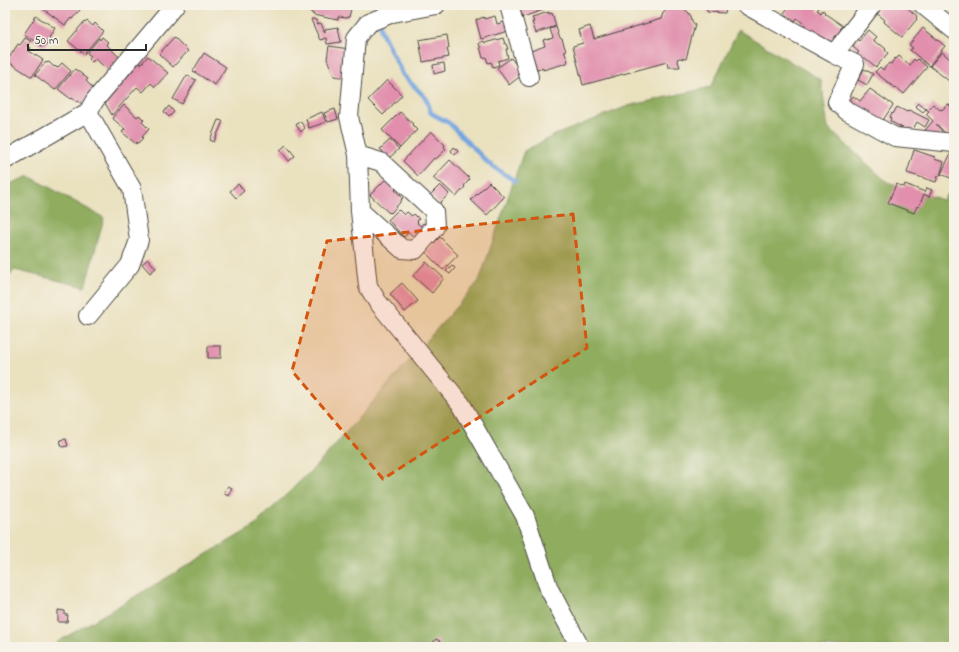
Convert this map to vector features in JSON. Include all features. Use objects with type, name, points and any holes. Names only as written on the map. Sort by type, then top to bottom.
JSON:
[{"type":"street","points":[[5,160],[88,112],[96,100],[176,5]]},
{"type":"street","points":[[436,5],[392,9],[368,23],[356,38],[349,117],[358,154],[360,211],[368,286],[377,301],[461,404],[525,516],[549,589],[580,647]]},
{"type":"street","points":[[509,5],[529,77]]},
{"type":"street","points":[[746,5],[834,54],[855,64],[837,102],[847,111],[894,137],[954,144]]},
{"type":"street","points":[[834,54],[872,5]]},
{"type":"street","points":[[924,5],[954,30]]},
{"type":"street","points":[[88,112],[132,189],[139,240],[130,265],[88,316]]},
{"type":"street","points":[[358,154],[381,162],[434,212],[435,227],[415,250],[402,249],[360,211]]},
{"type":"highlighted area","points":[[573,214],[587,348],[383,479],[292,371],[327,241]]},
{"type":"green space","points":[[738,30],[821,80],[828,128],[887,182],[943,200],[954,187],[954,647],[49,647],[253,527],[320,462],[479,281],[524,151],[555,135],[628,106],[711,87]]},
{"type":"green space","points":[[29,176],[104,218],[85,287],[15,270],[5,279],[5,186]]},
{"type":"building","points":[[44,5],[75,5],[80,10],[65,25],[42,8]]},
{"type":"building","points":[[309,5],[326,5],[326,7],[334,9],[335,5],[352,5],[349,17],[338,17],[338,20],[313,15],[311,11],[308,11]]},
{"type":"building","points":[[524,5],[541,5],[543,10],[523,17],[519,7]]},
{"type":"building","points":[[670,5],[685,5],[684,9],[691,16],[695,25],[686,59],[677,59],[680,67],[668,67],[667,62],[583,85],[573,46],[583,43],[579,30],[590,26],[594,39],[661,19],[663,13],[670,7]]},
{"type":"building","points":[[707,5],[726,7],[725,13],[707,12]]},
{"type":"building","points":[[790,5],[816,5],[819,8],[817,10],[821,13],[823,10],[825,12],[824,13],[843,26],[840,29],[842,30],[834,42],[829,42],[803,28],[805,25],[797,18],[795,21],[784,13]]},
{"type":"building","points":[[882,5],[900,5],[902,7],[904,5],[917,16],[917,19],[902,37],[884,22],[885,20],[875,12]]},
{"type":"building","points":[[549,12],[549,14],[552,13],[556,26],[536,33],[532,22],[534,22],[532,17]]},
{"type":"building","points":[[36,16],[55,28],[49,40],[43,47],[24,34]]},
{"type":"building","points":[[495,16],[497,24],[510,20],[508,31],[481,39],[476,20],[484,17],[484,19]]},
{"type":"building","points":[[314,19],[318,24],[321,23],[325,33],[325,29],[338,27],[341,42],[327,44],[326,38],[320,40],[311,20]]},
{"type":"building","points":[[87,21],[93,26],[95,23],[103,31],[84,54],[68,41],[84,22],[85,23]]},
{"type":"building","points":[[556,27],[559,36],[562,39],[566,51],[564,51],[568,61],[567,63],[543,70],[543,68],[537,70],[531,51],[545,46],[543,40],[553,38],[550,29]]},
{"type":"building","points":[[923,28],[945,46],[929,66],[910,50],[913,48],[909,45]]},
{"type":"building","points":[[868,30],[876,37],[873,40],[886,49],[885,50],[888,53],[876,67],[865,58],[863,60],[857,54],[859,52],[851,43],[854,36],[859,41]]},
{"type":"building","points":[[447,35],[449,57],[423,62],[419,40]]},
{"type":"building","points":[[102,37],[108,42],[106,44],[119,57],[113,64],[115,65],[110,71],[95,59],[92,62],[89,59],[91,56],[87,53],[99,38],[100,40]]},
{"type":"building","points":[[174,37],[188,51],[173,67],[159,54]]},
{"type":"building","points":[[25,38],[31,41],[27,46],[31,48],[29,51],[43,60],[32,77],[7,61],[18,44],[20,45]]},
{"type":"building","points":[[503,38],[508,49],[506,49],[508,58],[498,61],[499,65],[493,67],[491,62],[488,63],[486,57],[483,58],[479,43],[484,41],[485,43]]},
{"type":"building","points":[[329,46],[349,49],[346,78],[334,76],[327,59]]},
{"type":"building","points":[[942,52],[951,60],[954,57],[954,85],[930,66]]},
{"type":"building","points":[[204,53],[226,67],[215,85],[193,71]]},
{"type":"building","points":[[148,56],[168,73],[155,87],[151,83],[143,92],[137,87],[112,115],[105,103],[139,63],[141,64]]},
{"type":"building","points":[[899,56],[910,65],[914,59],[916,61],[918,59],[927,67],[904,94],[875,72],[880,67],[883,70],[889,63],[891,64],[895,58],[896,59]]},
{"type":"building","points":[[511,58],[523,74],[509,85],[497,68]]},
{"type":"building","points":[[46,62],[49,62],[57,68],[62,63],[71,71],[55,90],[35,75]]},
{"type":"building","points":[[444,63],[445,71],[434,74],[433,65]]},
{"type":"building","points":[[75,69],[88,79],[86,81],[95,90],[82,104],[72,98],[71,99],[58,89]]},
{"type":"building","points":[[864,69],[873,74],[867,85],[858,80]]},
{"type":"building","points":[[187,75],[196,80],[182,104],[173,99]]},
{"type":"building","points":[[387,80],[402,95],[383,115],[368,100]]},
{"type":"building","points":[[870,89],[893,105],[881,123],[848,103],[853,96],[860,101]]},
{"type":"building","points":[[918,103],[926,109],[923,112],[915,106]]},
{"type":"building","points":[[933,104],[940,110],[948,104],[954,109],[954,136],[952,139],[936,124],[942,131],[936,138],[921,135],[933,121],[926,114],[929,111],[926,109],[927,107],[929,109]]},
{"type":"building","points":[[124,105],[137,117],[139,115],[144,120],[142,122],[149,129],[142,137],[143,138],[136,144],[122,132],[125,129],[112,118]]},
{"type":"building","points":[[169,106],[174,112],[169,117],[164,112]]},
{"type":"building","points":[[897,107],[907,112],[909,110],[929,120],[925,127],[917,122],[912,131],[907,128],[906,130],[890,121],[892,113],[893,114]]},
{"type":"building","points":[[335,109],[338,119],[328,122],[324,113]]},
{"type":"building","points":[[322,112],[326,122],[309,128],[306,119]]},
{"type":"building","points":[[400,112],[413,124],[412,125],[417,130],[400,148],[382,130]]},
{"type":"building","points":[[218,120],[223,121],[214,142],[210,140]]},
{"type":"building","points":[[300,121],[305,128],[301,132],[296,125]]},
{"type":"building","points":[[431,131],[445,145],[444,147],[446,149],[436,159],[434,158],[418,176],[403,161]]},
{"type":"building","points":[[390,140],[399,149],[389,158],[380,149]]},
{"type":"building","points":[[286,145],[295,156],[289,161],[280,150]]},
{"type":"building","points":[[454,147],[458,151],[455,155],[451,151]]},
{"type":"building","points":[[914,150],[935,157],[934,159],[944,162],[940,176],[938,176],[936,182],[907,173]]},
{"type":"building","points":[[954,152],[953,179],[941,174],[951,153],[953,154]]},
{"type":"building","points":[[450,160],[470,179],[456,197],[440,182],[439,183],[433,178]]},
{"type":"building","points":[[387,179],[397,188],[395,190],[403,198],[391,213],[389,213],[370,195]]},
{"type":"building","points":[[489,182],[504,197],[487,215],[471,200]]},
{"type":"building","points":[[238,184],[244,191],[236,198],[230,191]]},
{"type":"building","points":[[896,184],[904,187],[905,184],[925,192],[927,188],[932,190],[929,197],[924,194],[919,207],[917,206],[914,213],[888,203]]},
{"type":"building","points":[[440,185],[449,194],[439,204],[430,195]]},
{"type":"building","points":[[398,210],[404,215],[407,212],[412,216],[414,214],[419,219],[417,223],[421,226],[423,223],[426,225],[414,238],[409,232],[404,237],[388,220]]},
{"type":"building","points":[[440,237],[458,255],[443,270],[425,252]]},
{"type":"building","points":[[148,259],[156,268],[150,273],[142,264]]},
{"type":"building","points":[[426,262],[444,278],[432,293],[413,276]]},
{"type":"building","points":[[452,265],[455,268],[450,274],[446,271]]},
{"type":"building","points":[[402,283],[418,301],[405,312],[390,294]]},
{"type":"building","points":[[208,346],[221,346],[221,358],[208,358]]},
{"type":"building","points":[[66,439],[68,446],[62,447],[60,440]]},
{"type":"building","points":[[228,486],[232,488],[228,496],[223,493]]},
{"type":"building","points":[[58,610],[65,611],[65,615],[68,615],[67,622],[58,622]]},
{"type":"building","points":[[436,639],[440,641],[436,646],[432,644]]},
{"type":"waterway","points":[[377,5],[378,14]]},
{"type":"waterway","points":[[380,23],[381,31],[403,75],[426,98],[431,113],[449,123],[489,164],[515,181]]}]
